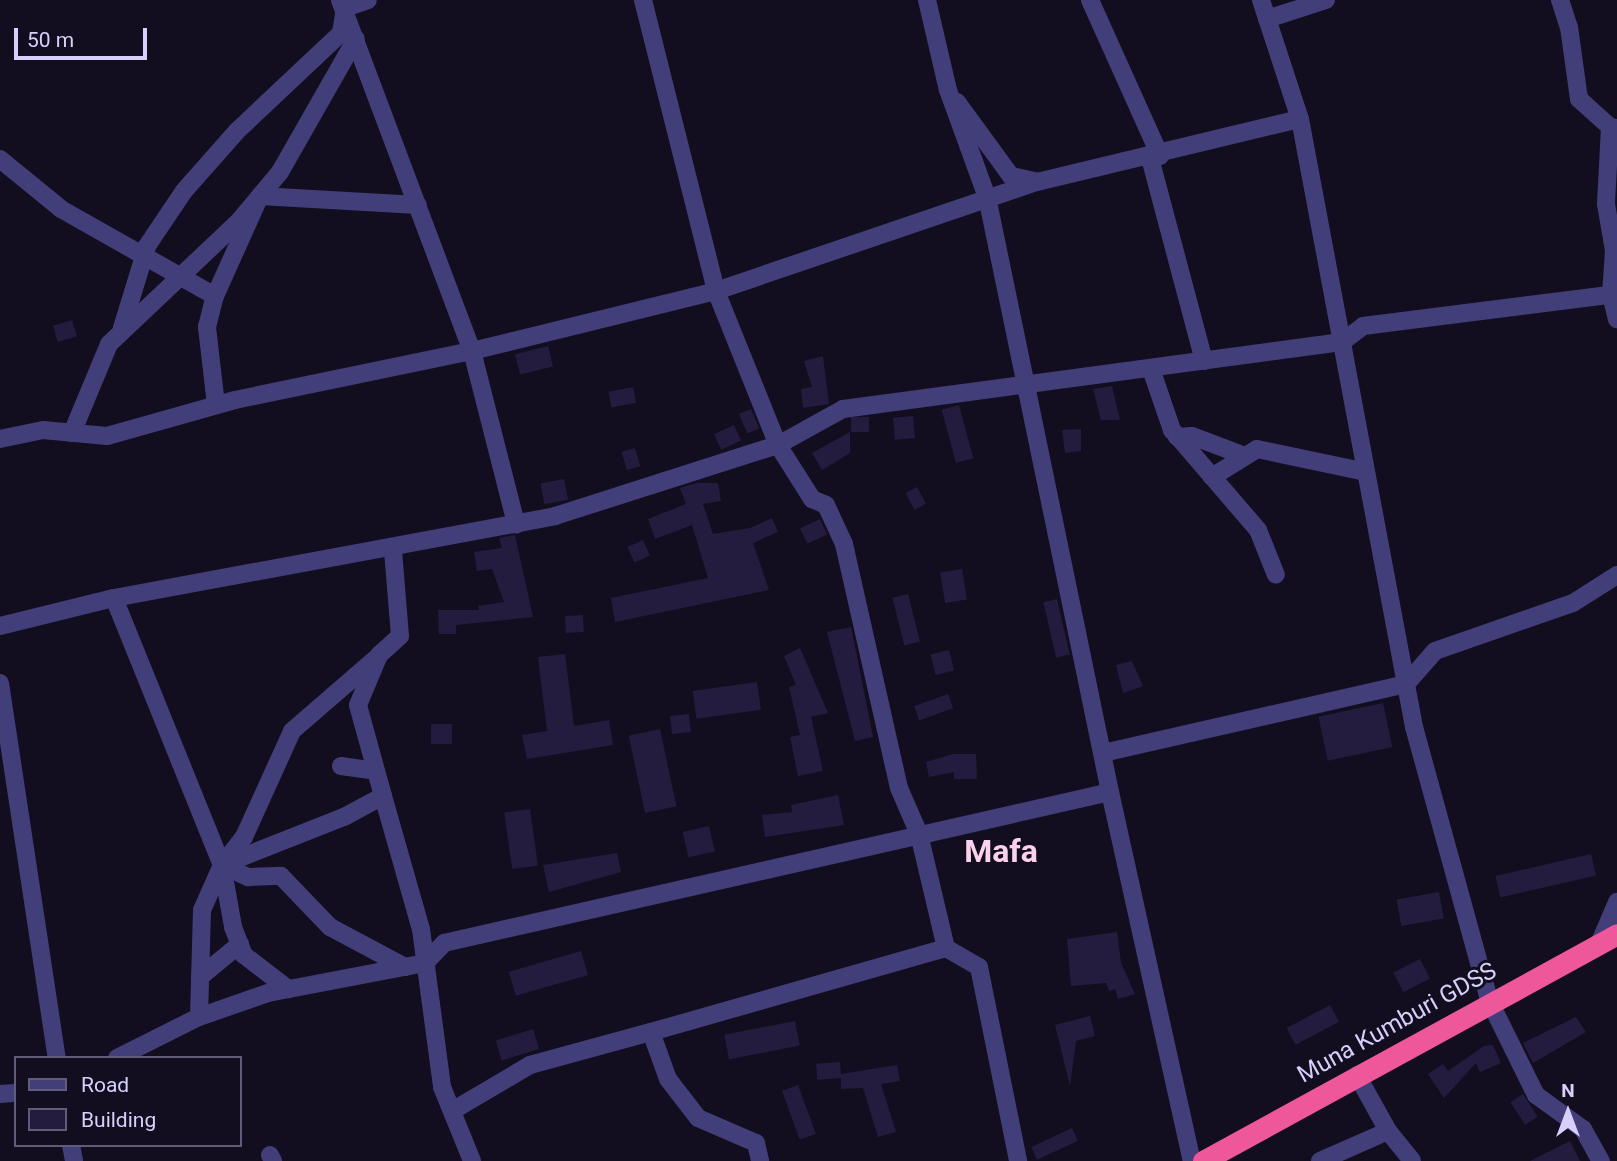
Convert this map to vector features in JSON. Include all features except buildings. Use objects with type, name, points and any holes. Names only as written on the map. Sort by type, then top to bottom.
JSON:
[{"type":"highway","name":"Muna Kumburi GDSS","points":[[1203,1161],[1608,939]]},
{"type":"street","points":[[343,4],[368,0]]},
{"type":"street","points":[[643,0],[716,291],[778,445],[812,499],[826,505],[844,544],[899,788],[919,834],[946,948]]},
{"type":"street","points":[[927,0],[948,90],[987,197],[1029,386],[1110,792],[1192,1161]]},
{"type":"street","points":[[1090,0],[1155,157],[1204,361]]},
{"type":"street","points":[[1261,0],[1300,119],[1406,684],[1490,1002],[1536,1095],[1583,1129],[1601,1161]]},
{"type":"street","points":[[1267,19],[1326,0]]},
{"type":"street","points":[[1560,0],[1569,27],[1578,99],[1613,128],[1606,204],[1614,251],[1617,319]]},
{"type":"street","points":[[343,4],[472,351],[516,524]]},
{"type":"street","points":[[121,330],[144,254],[184,191],[237,131],[341,33],[343,4]]},
{"type":"street","points":[[72,433],[86,392],[109,344],[260,196],[280,172],[356,39]]},
{"type":"street","points":[[948,90],[1011,176],[1037,182]]},
{"type":"street","points":[[0,439],[43,430],[107,436],[216,405],[472,351],[716,291],[1037,182],[1155,157],[1300,119]]},
{"type":"street","points":[[0,159],[61,209],[215,296]]},
{"type":"street","points":[[260,196],[418,205]]},
{"type":"street","points":[[216,405],[207,327],[215,296],[260,196]]},
{"type":"street","points":[[0,626],[114,598],[393,550],[555,516],[778,445],[843,409],[1029,386],[1342,341],[1363,326],[1614,294]]},
{"type":"street","points":[[1151,369],[1177,437],[1258,530],[1276,575]]},
{"type":"street","points":[[1177,437],[1192,436],[1245,456]]},
{"type":"street","points":[[1212,477],[1257,449],[1285,452],[1366,472]]},
{"type":"street","points":[[199,1017],[202,911],[222,865],[244,837],[292,731],[400,636],[393,550]]},
{"type":"street","points":[[1103,753],[1406,684],[1435,651],[1573,603],[1617,575]]},
{"type":"street","points":[[114,598],[222,865],[244,955],[288,989]]},
{"type":"street","points":[[379,655],[358,705],[421,929],[442,1087],[472,1161]]},
{"type":"street","points":[[0,683],[7,778],[57,1056]]},
{"type":"street","points":[[341,766],[376,771]]},
{"type":"street","points":[[121,1056],[199,1017],[288,989],[425,963],[444,943],[1110,792]]},
{"type":"street","points":[[222,865],[344,817],[383,796]]},
{"type":"street","points":[[222,865],[248,877],[282,876],[330,927],[405,967]]},
{"type":"street","points":[[1608,939],[1617,902]]},
{"type":"street","points":[[200,977],[240,944]]},
{"type":"street","points":[[452,1111],[530,1065],[946,948],[979,967],[1017,1161]]},
{"type":"street","points":[[652,1032],[668,1079],[698,1118],[756,1143],[760,1161]]},
{"type":"street","points":[[1357,1075],[1388,1131],[1412,1161]]},
{"type":"street","points":[[1321,1161],[1388,1131]]},
{"type":"district","name":"Mafa","points":[[1001,851]]}]
